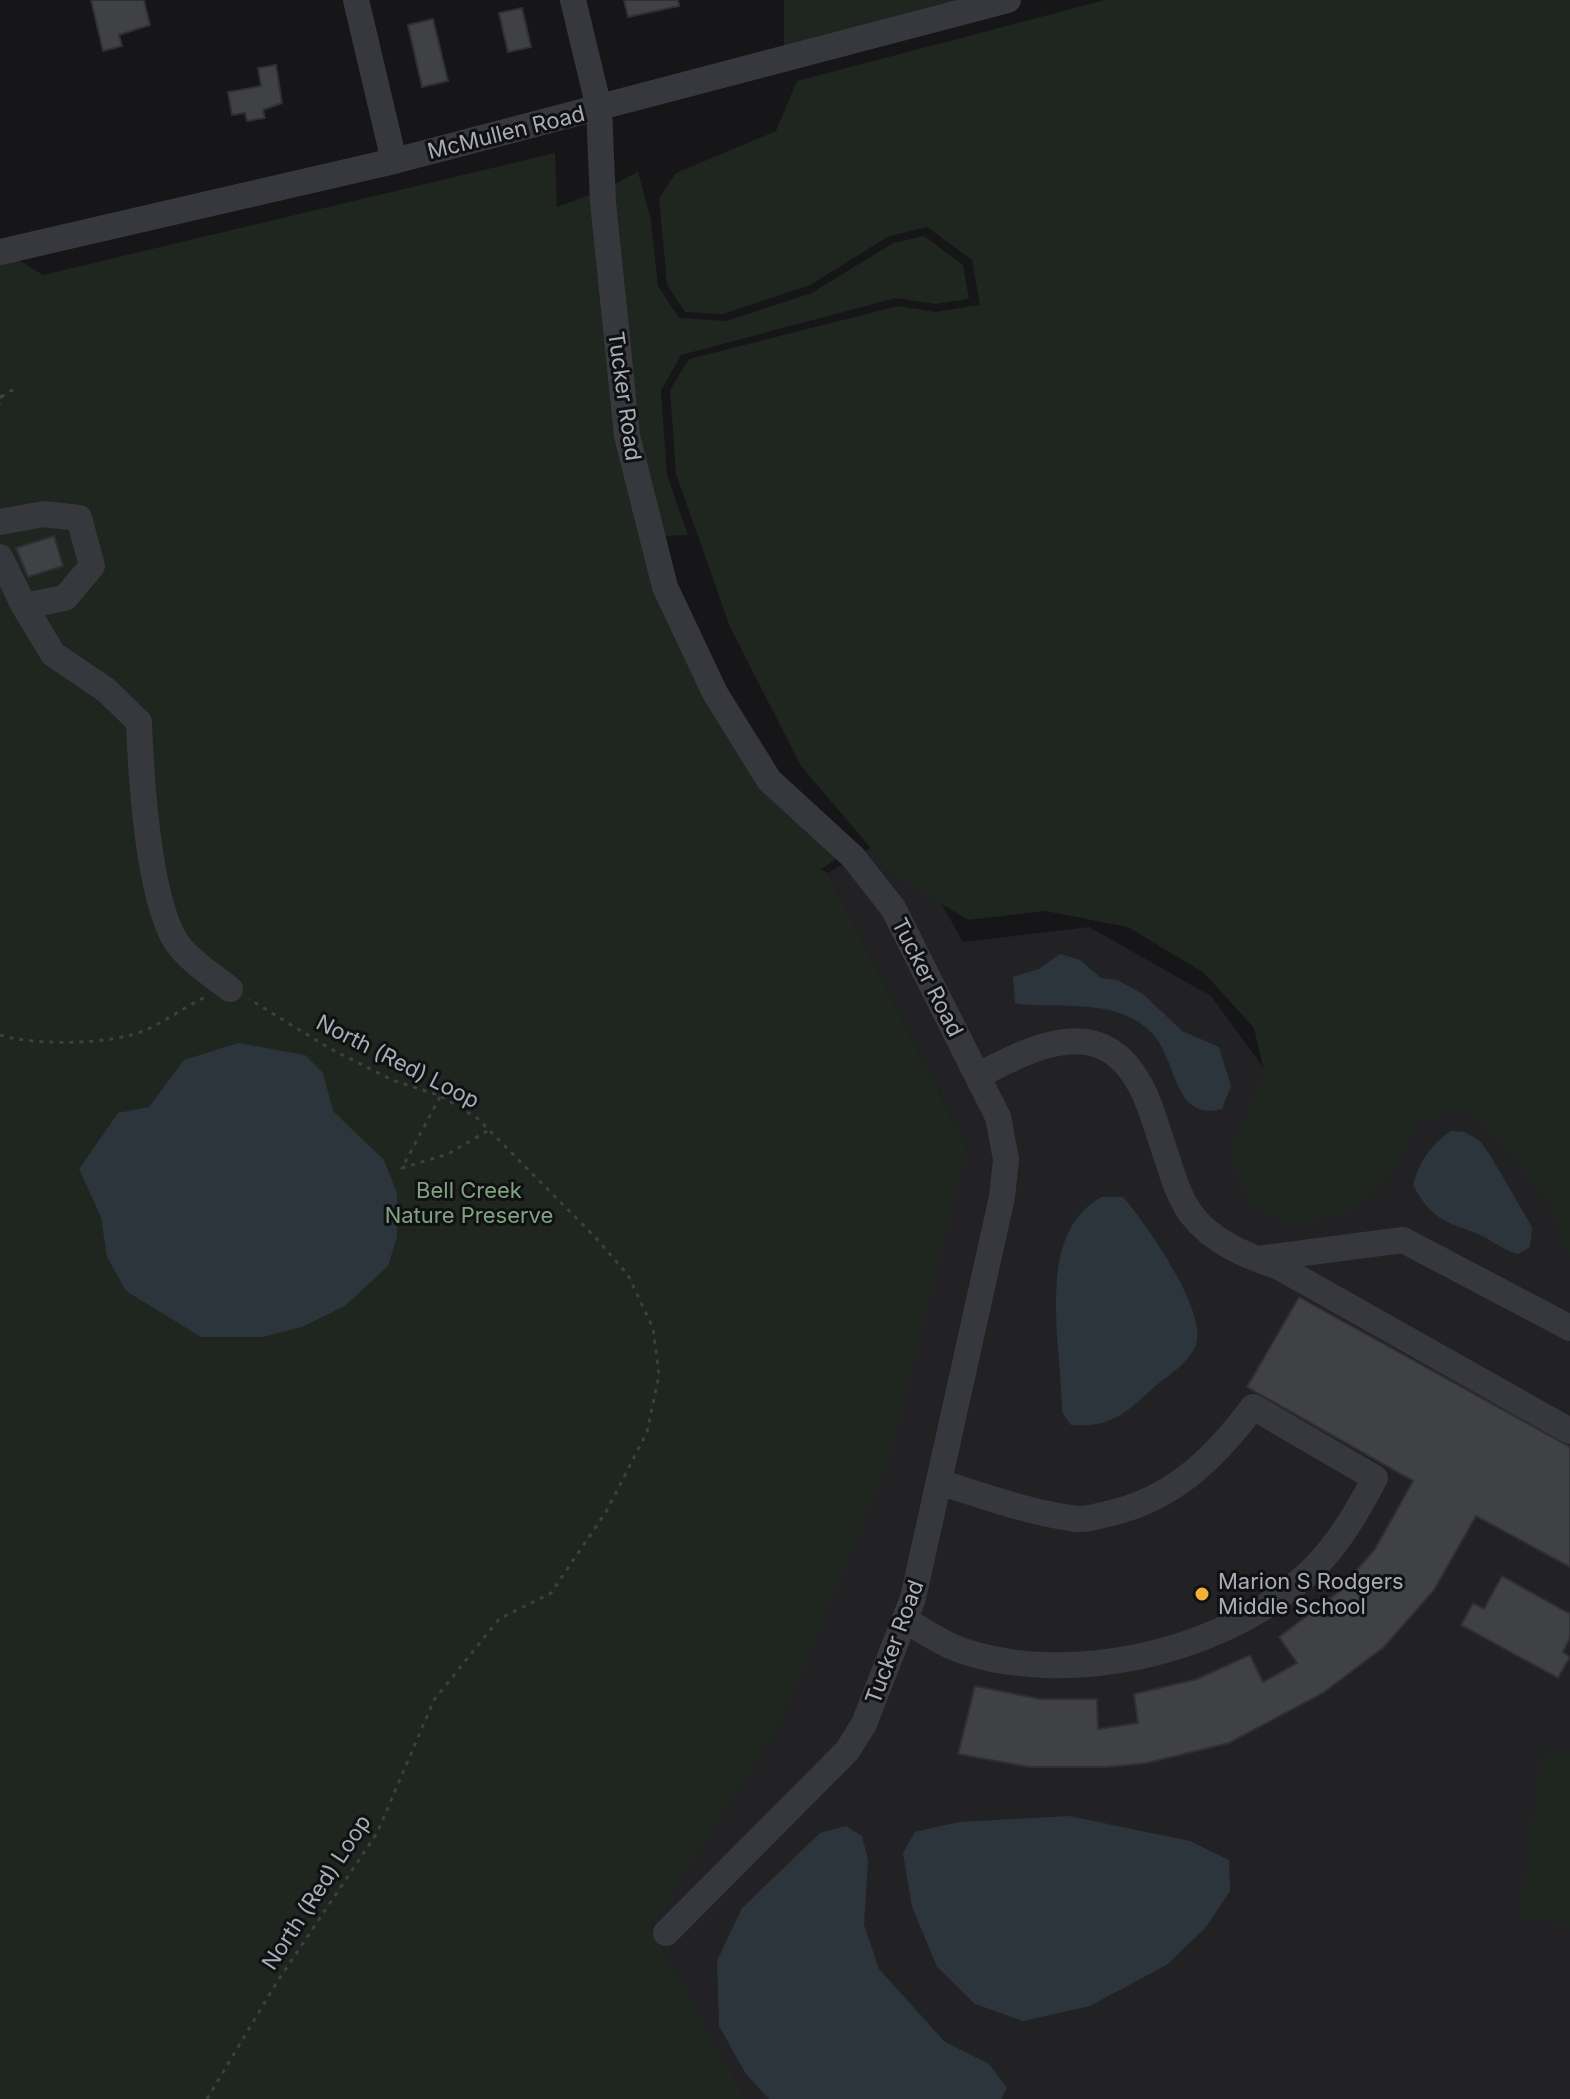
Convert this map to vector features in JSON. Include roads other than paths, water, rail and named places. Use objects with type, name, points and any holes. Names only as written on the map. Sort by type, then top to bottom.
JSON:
[{"type":"street","points":[[356,0],[394,161]]},
{"type":"street","name":"Tucker Road","points":[[573,0],[599,108],[603,202],[627,436],[665,587],[715,693],[769,780],[853,857],[893,908],[979,1075],[1001,1127],[1006,1159],[1005,1179],[906,1621],[864,1724],[847,1751],[666,1933]]},
{"type":"street","name":"McMullen Road","points":[[0,252],[394,161],[1008,0]]},
{"type":"street","points":[[0,522],[44,514],[79,518],[92,566],[65,598],[24,606]]},
{"type":"street","points":[[0,557],[24,606],[53,654],[106,690],[139,722],[141,785],[159,898],[175,941],[230,989]]},
{"type":"street","points":[[979,1075],[1051,1043],[1071,1039],[1092,1042],[1111,1052],[1128,1066],[1141,1085],[1179,1193],[1191,1213],[1221,1242],[1279,1267],[1570,1431]]},
{"type":"street","points":[[1255,1259],[1403,1240],[1570,1328]]},
{"type":"street","points":[[906,1621],[965,1652],[1051,1666],[1145,1657],[1231,1626],[1296,1585],[1350,1526],[1375,1478],[1253,1407],[1224,1446],[1181,1484],[1139,1507],[1081,1520],[1021,1507],[939,1482]]},
{"type":"place","name":"Marion S Rodgers Middle School","points":[[1202,1594]]},
{"type":"park label","name":"Bell Creek Nature Preserve","points":[[469,1202]]}]
